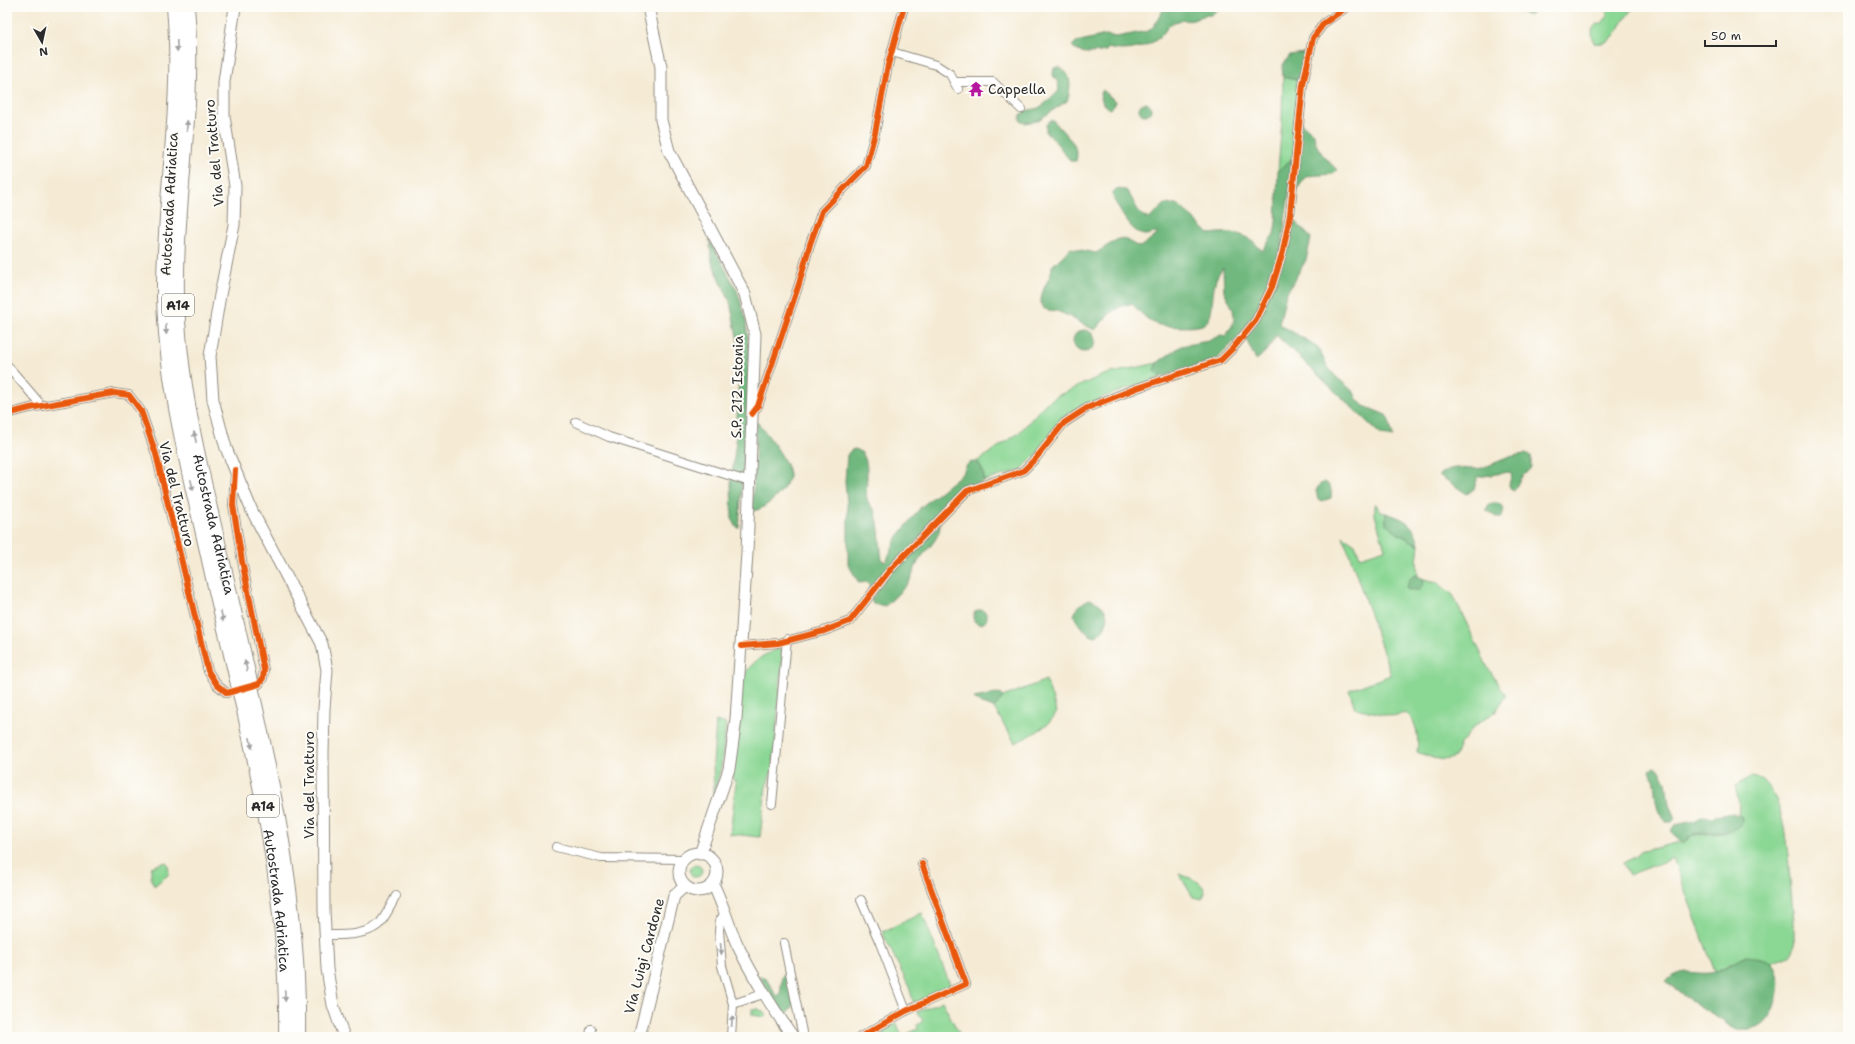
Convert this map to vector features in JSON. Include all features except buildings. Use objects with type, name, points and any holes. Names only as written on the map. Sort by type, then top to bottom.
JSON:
[{"type":"highway","name":"Autostrada Adriatica","points":[[174,7],[177,72],[166,231],[165,313],[170,368],[179,423],[248,728],[272,859],[281,937],[286,1037]]},
{"type":"highway","name":"Autostrada Adriatica","points":[[187,7],[190,69],[177,283],[181,356],[193,429],[260,725],[285,865],[293,936],[298,1037]]},
{"type":"main road","name":"Via del Tratturo","points":[[235,7],[224,82],[224,116],[235,186],[234,224],[210,356],[213,400],[226,448],[252,511],[322,644],[327,670],[324,709],[323,770],[327,969],[333,1005],[344,1037]]},
{"type":"main road","name":"S.P. 212 Istonia","points":[[648,7],[661,66],[661,120],[666,143],[745,294],[750,309],[755,334],[750,482],[741,646]]},
{"type":"main road","points":[[700,854],[729,769],[736,719],[741,646]]},
{"type":"main road","points":[[695,854],[700,854],[710,858],[716,866],[717,874],[713,884],[702,891],[696,891],[685,886],[680,875],[680,869],[686,859],[695,854]]},
{"type":"main road","points":[[713,884],[722,900],[737,943],[764,994],[793,1037]]},
{"type":"main road","name":"Via Luigi Cardone","points":[[639,1037],[674,896],[685,886]]},
{"type":"street","points":[[752,414],[758,406],[822,211],[866,166],[875,133],[888,65],[904,7]]},
{"type":"street","points":[[741,646],[778,642],[824,631],[850,621],[890,570],[967,491],[988,485],[1023,471],[1036,458],[1064,423],[1087,408],[1131,390],[1221,360],[1234,347],[1256,320],[1272,287],[1283,251],[1290,215],[1303,85],[1313,38],[1324,23],[1347,7]]},
{"type":"street","points":[[892,52],[936,65],[950,74],[956,85],[993,82],[1021,109]]},
{"type":"street","points":[[7,365],[42,406]]},
{"type":"street","name":"Via del Tratturo","points":[[7,414],[42,406],[114,394],[130,395],[141,411],[156,454],[208,671],[217,685],[227,693]]},
{"type":"street","points":[[576,422],[609,437],[750,482]]},
{"type":"street","points":[[235,470],[233,505],[242,561],[264,670],[263,678],[259,684]]},
{"type":"street","points":[[772,804],[788,639]]},
{"type":"street","points":[[556,847],[601,858],[686,859]]},
{"type":"street","points":[[860,1037],[906,1011],[966,984],[922,864]]},
{"type":"street","points":[[326,935],[344,935],[366,931],[379,925],[396,896]]},
{"type":"street","points":[[861,900],[880,943],[906,1011]]},
{"type":"street","points":[[726,913],[720,920],[719,931],[722,966],[733,1004],[731,1037]]},
{"type":"street","points":[[784,943],[803,1037]]},
{"type":"street","points":[[733,1004],[764,994]]},
{"type":"green space","points":[[1171,7],[1221,7],[1211,15],[1193,20],[1177,21],[1169,26],[1155,41],[1142,47],[1128,50],[1108,48],[1106,51],[1083,53],[1072,46],[1076,42],[1106,35],[1116,37],[1148,31],[1154,26],[1163,10]]},
{"type":"green space","points":[[1520,7],[1535,7],[1535,11],[1529,16],[1523,13]]},
{"type":"green space","points":[[1606,7],[1635,7],[1614,36],[1608,41],[1594,43],[1592,30],[1595,26],[1602,23],[1607,17]]},
{"type":"green space","points":[[1307,54],[1303,79],[1283,77],[1282,66],[1290,55]]},
{"type":"green space","points":[[1058,67],[1063,69],[1070,81],[1067,101],[1037,121],[1025,123],[1020,120],[1022,113],[1027,110],[1040,107],[1059,90],[1058,83],[1053,75],[1054,68]]},
{"type":"green space","points":[[1283,77],[1303,79],[1294,157],[1278,171],[1282,119]]},
{"type":"green space","points":[[1103,90],[1115,101],[1115,105],[1112,108],[1109,109],[1103,104],[1100,94]]},
{"type":"green space","points":[[1147,103],[1150,104],[1150,114],[1143,115],[1140,114],[1139,107],[1140,104]]},
{"type":"green space","points":[[1053,120],[1074,144],[1077,155],[1076,161],[1071,161],[1046,133],[1046,125],[1049,121]]},
{"type":"green space","points":[[1301,123],[1314,134],[1319,150],[1337,170],[1333,174],[1307,176],[1294,193]]},
{"type":"green space","points":[[1294,157],[1280,257],[1253,322],[1217,359],[1164,376],[1159,376],[1154,370],[1157,363],[1181,346],[1208,341],[1221,335],[1226,336],[1233,324],[1234,318],[1233,309],[1224,291],[1223,268],[1214,285],[1210,317],[1205,323],[1199,326],[1187,327],[1156,324],[1146,318],[1132,304],[1116,309],[1095,330],[1062,313],[1047,310],[1042,307],[1041,296],[1050,276],[1052,266],[1071,248],[1096,253],[1118,239],[1125,238],[1140,247],[1157,235],[1157,233],[1145,235],[1140,234],[1130,225],[1120,211],[1112,194],[1116,189],[1126,190],[1138,211],[1149,219],[1165,204],[1179,205],[1209,234],[1232,233],[1245,236],[1262,251],[1274,234],[1276,222],[1278,171]]},
{"type":"green space","points":[[1292,218],[1311,238],[1306,260],[1286,294],[1279,324],[1318,347],[1327,366],[1335,376],[1354,392],[1357,399],[1364,406],[1386,415],[1393,437],[1381,435],[1276,335],[1268,349],[1256,360],[1245,337],[1256,325]]},
{"type":"green space","points":[[709,239],[737,290],[746,320],[749,354],[748,396],[739,528],[736,527],[732,518],[731,483],[736,440],[740,352],[730,302],[712,262]]},
{"type":"green space","points":[[1084,330],[1092,333],[1095,341],[1092,349],[1084,352],[1076,349],[1073,341],[1076,333]]},
{"type":"green space","points":[[1157,363],[1154,371],[1164,376],[1101,398],[1080,410],[1021,470],[984,481],[982,468],[976,462],[1019,433],[1045,404],[1057,396],[1103,375]]},
{"type":"green space","points":[[757,422],[782,456],[789,471],[789,477],[784,488],[776,497],[762,508],[752,511]]},
{"type":"green space","points":[[855,449],[861,452],[866,464],[867,499],[875,512],[882,560],[886,562],[896,539],[921,507],[963,473],[969,463],[979,463],[983,472],[984,481],[967,490],[868,591],[870,585],[866,582],[859,583],[848,564],[848,514],[845,481],[847,455],[851,450]]},
{"type":"green space","points":[[1525,454],[1531,456],[1531,468],[1520,479],[1514,491],[1510,489],[1509,484],[1512,474],[1509,472],[1478,477],[1474,489],[1467,494],[1439,475],[1445,471],[1455,468],[1482,468],[1508,458]]},
{"type":"green space","points":[[1325,482],[1331,488],[1331,498],[1322,501],[1318,499],[1316,491],[1319,485]]},
{"type":"green space","points":[[1375,503],[1381,512],[1386,513],[1386,523],[1397,533],[1419,545],[1417,562],[1418,576],[1415,575],[1411,577],[1407,585],[1423,584],[1424,579],[1437,582],[1453,595],[1488,668],[1506,695],[1496,711],[1476,725],[1460,744],[1455,757],[1450,759],[1436,759],[1417,752],[1418,741],[1415,725],[1410,716],[1406,713],[1392,716],[1355,708],[1349,690],[1391,675],[1343,536],[1355,544],[1360,557],[1385,549],[1375,515]]},
{"type":"green space","points":[[1498,503],[1504,508],[1502,517],[1496,517],[1486,510],[1489,504]]},
{"type":"green space","points":[[1386,513],[1408,523],[1415,532],[1419,545],[1397,533],[1386,523]]},
{"type":"green space","points":[[940,523],[940,529],[936,539],[918,562],[909,582],[885,606],[873,604],[871,600],[891,571]]},
{"type":"green space","points":[[1415,575],[1424,579],[1423,584],[1419,590],[1409,590],[1406,588],[1410,579]]},
{"type":"green space","points":[[1089,599],[1102,606],[1107,616],[1105,627],[1095,637],[1088,634],[1082,628],[1074,615],[1078,606]]},
{"type":"green space","points":[[977,610],[983,610],[987,614],[987,620],[983,624],[977,624],[973,620],[973,614]]},
{"type":"green space","points":[[778,649],[783,650],[773,769],[766,787],[760,837],[730,834],[736,783],[731,775],[743,678],[749,668],[757,660]]},
{"type":"green space","points":[[1046,680],[1057,712],[1044,727],[1015,743],[994,708],[1003,697]]},
{"type":"green space","points":[[1000,693],[1003,697],[994,708],[981,704],[974,698]]},
{"type":"green space","points":[[716,721],[726,724],[721,767],[714,794],[713,763]]},
{"type":"green space","points":[[1654,767],[1659,769],[1666,781],[1669,805],[1675,818],[1672,821],[1666,821],[1662,817],[1657,807],[1653,779],[1650,770]]},
{"type":"green space","points":[[1751,777],[1763,780],[1771,790],[1782,817],[1789,864],[1794,919],[1794,949],[1788,956],[1772,963],[1759,958],[1730,964],[1715,972],[1673,858],[1629,875],[1623,863],[1637,856],[1640,852],[1680,842],[1683,843],[1693,835],[1724,833],[1742,817],[1738,815],[1739,803],[1735,786]]},
{"type":"green space","points":[[1733,813],[1742,817],[1741,825],[1726,832],[1696,834],[1689,837],[1683,843],[1670,831],[1675,825],[1694,821],[1703,816],[1711,817]]},
{"type":"green space","points":[[166,862],[168,864],[169,874],[154,886],[151,878],[151,867]]},
{"type":"green space","points":[[694,865],[698,865],[702,871],[698,877],[694,877],[690,873],[690,869]]},
{"type":"green space","points":[[1179,874],[1195,880],[1202,886],[1205,893],[1202,899],[1193,897]]},
{"type":"green space","points":[[922,913],[951,987],[914,1004],[909,987],[882,932]]},
{"type":"green space","points":[[1747,956],[1768,960],[1777,970],[1779,985],[1776,1002],[1770,1016],[1760,1026],[1737,1029],[1693,1002],[1666,981],[1673,976],[1684,972],[1714,972],[1723,969]]},
{"type":"green space","points":[[788,968],[794,1005],[786,1015],[781,1016],[759,975],[767,980],[777,997],[780,996],[782,977]]},
{"type":"green space","points":[[942,1001],[961,1037],[881,1037],[885,1030],[897,1024],[902,1036],[918,1029],[917,1025],[923,1021],[918,1012]]},
{"type":"green space","points":[[752,1009],[758,1009],[766,1013],[765,1017],[752,1015]]},
{"type":"cycle path","points":[[752,414],[758,406],[822,211],[866,166],[875,133],[888,65],[904,7]]},
{"type":"cycle path","points":[[741,646],[778,643],[824,631],[850,621],[890,570],[967,491],[1023,471],[1036,458],[1064,423],[1087,408],[1137,388],[1221,360],[1234,347],[1256,320],[1272,287],[1283,251],[1290,215],[1303,85],[1313,38],[1324,23],[1347,7]]},
{"type":"cycle path","points":[[7,414],[30,408],[114,393],[129,395],[141,411],[156,454],[208,671],[217,685],[227,693],[259,684],[263,678],[264,670],[242,561],[233,505],[235,470]]},
{"type":"cycle path","points":[[860,1037],[906,1011],[966,984],[922,864]]},
{"type":"place","name":"Cappella","points":[[976,89]]}]
